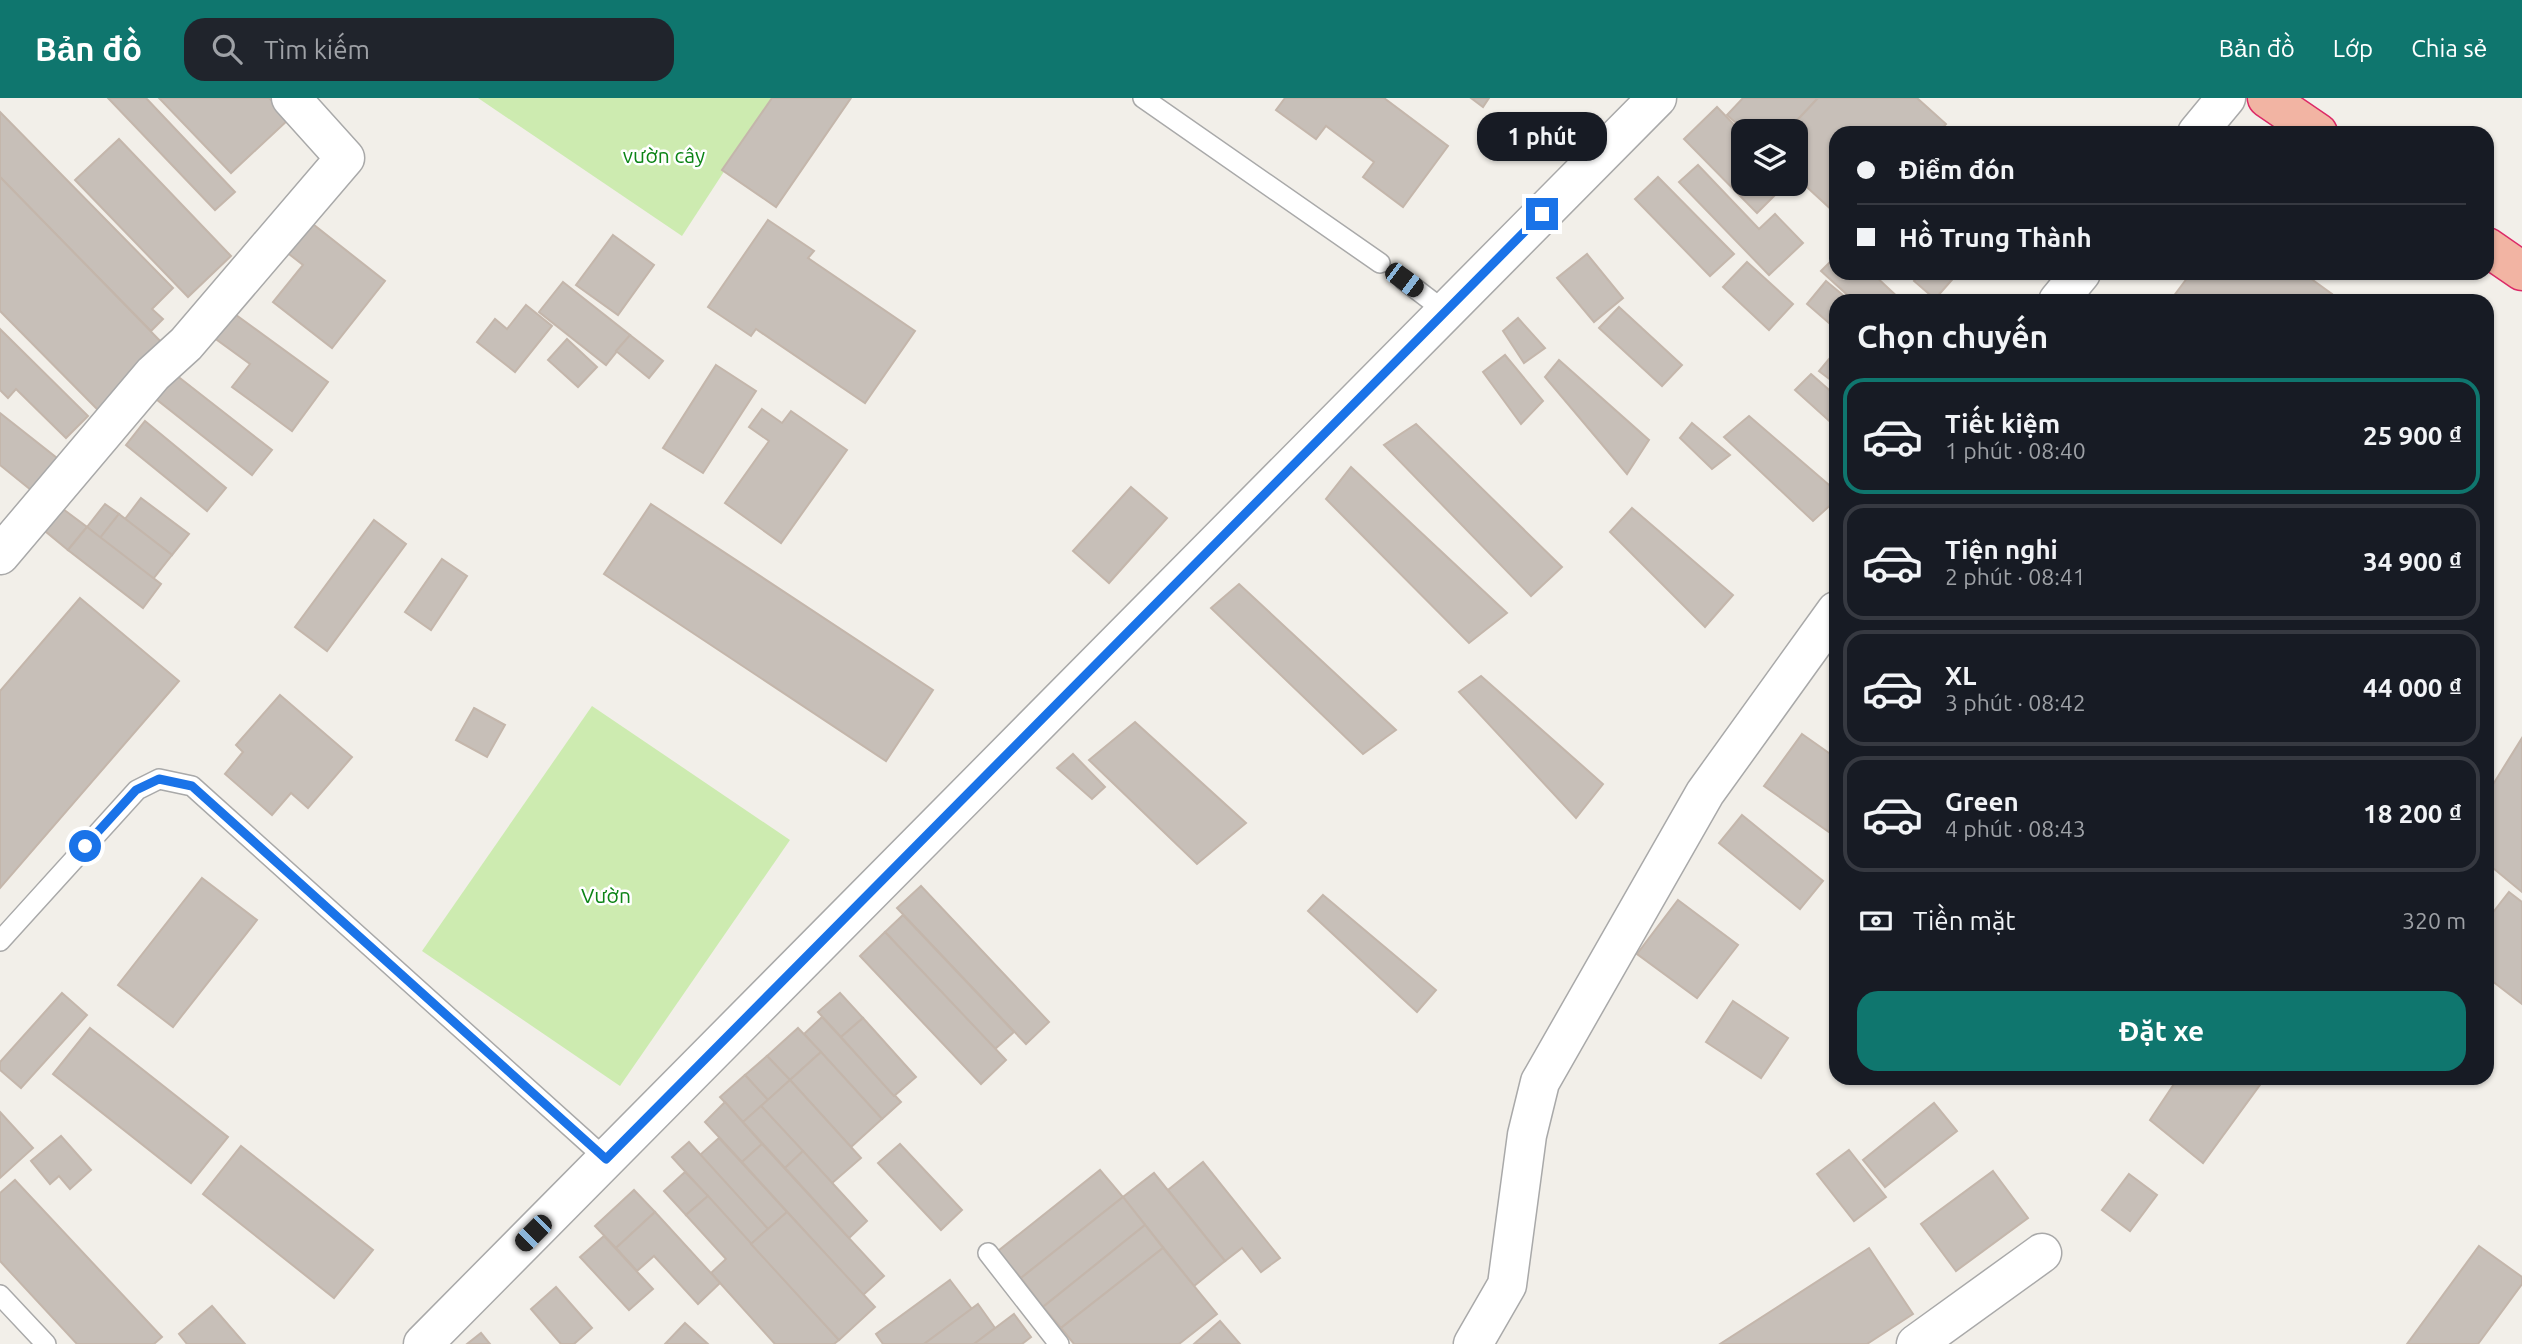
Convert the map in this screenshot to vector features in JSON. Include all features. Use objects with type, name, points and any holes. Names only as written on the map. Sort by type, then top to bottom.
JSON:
[{"type":"highway","points":[[2266,98],[2308,126]]},
{"type":"highway","points":[[2494,252],[2522,271]]},
{"type":"street","points":[[0,555],[153,374],[186,344],[345,158],[291,98]]},
{"type":"street","points":[[423,1344],[1657,98]]},
{"type":"street","points":[[2203,126],[2226,98]]},
{"type":"street","points":[[2064,294],[2075,280]]},
{"type":"street","points":[[1473,1344],[1507,1284],[1527,1135],[1540,1082],[1706,793],[1829,621]]},
{"type":"street","points":[[1916,1344],[2042,1253]]},
{"type":"lane","points":[[1143,98],[1380,263]]},
{"type":"lane","points":[[1404,280],[1446,312]]},
{"type":"lane","points":[[0,941],[136,790],[159,779],[192,786],[606,1159]]},
{"type":"lane","points":[[988,1253],[1059,1344]]},
{"type":"lane","points":[[0,1294],[46,1344]]},
{"type":"green space","name":"vườn cây","points":[[478,98],[772,98],[682,236]]},
{"type":"green space","name":"Vườn","points":[[592,706],[790,840],[620,1086],[422,951]]},
{"type":"building","points":[[108,98],[146,98],[235,192],[215,210]]},
{"type":"building","points":[[159,98],[269,98],[289,119],[231,173]]},
{"type":"building","points":[[772,98],[851,98],[776,207],[722,170]]},
{"type":"building","points":[[1285,98],[1384,98],[1448,146],[1403,207],[1363,177],[1374,162],[1326,126],[1316,139],[1276,110]]},
{"type":"building","points":[[1471,98],[1489,98],[1483,107]]},
{"type":"building","points":[[1743,98],[1818,98],[1798,119],[1732,119],[1727,115]]},
{"type":"building","points":[[1818,98],[1917,98],[1946,124],[1829,126],[1829,208],[1808,188],[1808,119],[1798,119]]},
{"type":"building","points":[[1717,107],[1731,122],[1731,187],[1684,139]]},
{"type":"building","points":[[0,112],[173,288],[152,309],[163,319],[151,331],[0,177]]},
{"type":"building","points":[[119,139],[231,256],[188,297],[75,180]]},
{"type":"building","points":[[1698,165],[1759,229],[1775,214],[1803,243],[1769,275],[1679,182]]},
{"type":"building","points":[[0,177],[167,348],[100,412],[0,311]]},
{"type":"building","points":[[1658,177],[1734,254],[1710,276],[1635,199]]},
{"type":"building","points":[[1740,196],[1774,196],[1757,213]]},
{"type":"building","points":[[304,217],[385,281],[332,348],[273,302],[303,265],[280,247]]},
{"type":"building","points":[[768,220],[814,251],[808,258],[915,331],[865,403],[756,329],[751,336],[708,307]]},
{"type":"building","points":[[613,235],[654,265],[618,315],[576,285]]},
{"type":"building","points":[[1587,254],[1623,298],[1594,322],[1557,278]]},
{"type":"building","points":[[1747,262],[1793,304],[1769,330],[1723,287]]},
{"type":"building","points":[[1829,263],[1829,278],[1821,271]]},
{"type":"building","points":[[1831,280],[1880,280],[1894,294],[1846,294]]},
{"type":"building","points":[[1952,280],[1939,294],[1929,294],[1914,281]]},
{"type":"building","points":[[2186,280],[2313,280],[2332,294],[2175,294]]},
{"type":"building","points":[[1826,281],[1842,294],[1829,294],[1829,323],[1807,304]]},
{"type":"building","points":[[563,282],[630,335],[606,365],[539,312]]},
{"type":"building","points":[[526,305],[552,326],[515,372],[477,342],[495,319],[507,329]]},
{"type":"building","points":[[1619,307],[1682,365],[1662,386],[1599,328]]},
{"type":"building","points":[[232,312],[328,382],[292,431],[232,387],[250,364],[213,337]]},
{"type":"building","points":[[1518,318],[1545,348],[1524,363],[1503,331]]},
{"type":"building","points":[[0,329],[88,416],[66,438],[16,389],[8,398],[0,390]]},
{"type":"building","points":[[630,335],[663,361],[649,378],[616,351]]},
{"type":"building","points":[[567,339],[597,367],[578,387],[548,360]]},
{"type":"building","points":[[1505,355],[1543,401],[1521,424],[1483,372]]},
{"type":"building","points":[[1829,359],[1829,379],[1819,371]]},
{"type":"building","points":[[1559,360],[1649,440],[1627,474],[1545,377]]},
{"type":"building","points":[[716,365],[756,391],[703,473],[663,448]]},
{"type":"building","points":[[1811,374],[1829,390],[1829,421],[1795,390]]},
{"type":"building","points":[[176,375],[272,450],[252,475],[156,399]]},
{"type":"building","points":[[762,409],[782,423],[791,411],[847,450],[781,543],[725,503],[769,441],[749,427]]},
{"type":"building","points":[[0,413],[62,462],[36,494],[0,465]]},
{"type":"building","points":[[1749,416],[1829,485],[1829,506],[1813,521],[1724,437]]},
{"type":"building","points":[[145,421],[226,488],[207,511],[126,445]]},
{"type":"building","points":[[1692,423],[1730,455],[1712,469],[1680,438]]},
{"type":"building","points":[[1416,424],[1562,567],[1531,596],[1384,445]]},
{"type":"building","points":[[1351,467],[1507,613],[1469,643],[1326,499]]},
{"type":"building","points":[[1131,487],[1167,518],[1109,583],[1073,551]]},
{"type":"building","points":[[141,498],[189,534],[172,555],[125,519]]},
{"type":"building","points":[[105,504],[119,514],[100,538],[87,527]]},
{"type":"building","points":[[651,504],[933,690],[886,761],[604,574]]},
{"type":"building","points":[[1632,508],[1733,595],[1705,627],[1610,532]]},
{"type":"building","points":[[63,509],[87,527],[68,550],[45,531]]},
{"type":"building","points":[[119,514],[172,555],[153,579],[100,538]]},
{"type":"building","points":[[374,520],[406,544],[327,651],[295,627]]},
{"type":"building","points":[[87,527],[161,584],[143,608],[68,550]]},
{"type":"building","points":[[442,559],[467,576],[431,630],[405,612]]},
{"type":"building","points":[[1239,584],[1396,730],[1363,754],[1211,608]]},
{"type":"building","points":[[80,598],[179,681],[0,888],[0,691]]},
{"type":"building","points":[[1481,676],[1603,784],[1576,818],[1459,692]]},
{"type":"building","points":[[280,695],[352,757],[308,808],[291,793],[272,815],[225,774],[243,752],[236,745]]},
{"type":"building","points":[[474,708],[505,725],[487,757],[456,740]]},
{"type":"building","points":[[1135,722],[1246,823],[1197,864],[1089,760]]},
{"type":"building","points":[[1802,734],[1829,753],[1829,832],[1764,786]]},
{"type":"building","points":[[2522,738],[2522,892],[2494,869],[2494,783]]},
{"type":"building","points":[[1073,754],[1105,787],[1092,799],[1057,768]]},
{"type":"building","points":[[1742,815],[1823,881],[1800,909],[1719,843]]},
{"type":"building","points":[[202,878],[257,920],[173,1027],[118,985]]},
{"type":"building","points":[[921,886],[1049,1022],[1026,1044],[897,908]]},
{"type":"building","points":[[2509,892],[2522,902],[2522,1004],[2494,982],[2494,911]]},
{"type":"building","points":[[1323,895],[1436,990],[1417,1012],[1308,911]]},
{"type":"building","points":[[1678,900],[1738,945],[1697,998],[1637,954]]},
{"type":"building","points":[[903,915],[1014,1032],[995,1049],[885,932]]},
{"type":"building","points":[[885,932],[1006,1060],[981,1084],[860,956]]},
{"type":"building","points":[[62,993],[87,1015],[21,1088],[0,1070],[0,1062]]},
{"type":"building","points":[[840,993],[863,1018],[841,1037],[818,1012]]},
{"type":"building","points":[[1733,1001],[1788,1038],[1761,1078],[1706,1042]]},
{"type":"building","points":[[822,1017],[901,1102],[882,1119],[804,1034]]},
{"type":"building","points":[[863,1018],[916,1077],[894,1096],[841,1037]]},
{"type":"building","points":[[90,1028],[228,1137],[191,1183],[53,1074]]},
{"type":"building","points":[[798,1028],[821,1052],[790,1080],[767,1056]]},
{"type":"building","points":[[821,1052],[882,1119],[851,1147],[790,1080]]},
{"type":"building","points":[[767,1056],[790,1080],[768,1100],[745,1075]]},
{"type":"building","points":[[745,1075],[768,1100],[743,1122],[720,1097]]},
{"type":"building","points":[[790,1080],[861,1158],[832,1183],[761,1106]]},
{"type":"building","points":[[2173,1085],[2260,1085],[2203,1163],[2150,1120]]},
{"type":"building","points":[[725,1102],[762,1144],[742,1162],[705,1122]]},
{"type":"building","points":[[1934,1103],[1957,1131],[1885,1187],[1863,1160]]},
{"type":"building","points":[[761,1106],[803,1151],[785,1168],[743,1122]]},
{"type":"building","points":[[0,1112],[33,1148],[0,1178]]},
{"type":"building","points":[[61,1136],[91,1170],[70,1189],[59,1176],[50,1184],[31,1161]]},
{"type":"building","points":[[719,1138],[787,1212],[768,1229],[700,1155]]},
{"type":"building","points":[[689,1142],[768,1229],[751,1244],[672,1157]]},
{"type":"building","points":[[762,1144],[884,1276],[863,1295],[742,1162]]},
{"type":"building","points":[[900,1144],[962,1210],[941,1230],[878,1163]]},
{"type":"building","points":[[241,1146],[373,1250],[334,1298],[203,1194]]},
{"type":"building","points":[[1849,1150],[1886,1197],[1854,1221],[1817,1174]]},
{"type":"building","points":[[803,1151],[867,1221],[849,1238],[785,1168]]},
{"type":"building","points":[[1203,1162],[1280,1258],[1261,1272],[1242,1248],[1225,1261],[1168,1190]]},
{"type":"building","points":[[1100,1170],[1123,1197],[1021,1278],[998,1251]]},
{"type":"building","points":[[1993,1171],[2028,1218],[1956,1271],[1921,1224]]},
{"type":"building","points":[[685,1172],[708,1196],[686,1215],[664,1191]]},
{"type":"building","points":[[1154,1173],[1225,1261],[1194,1286],[1123,1197]]},
{"type":"building","points":[[2129,1174],[2157,1195],[2130,1231],[2102,1210]]},
{"type":"building","points":[[15,1180],[162,1337],[154,1344],[77,1344],[0,1261],[0,1193]]},
{"type":"building","points":[[634,1190],[655,1212],[616,1248],[595,1226]]},
{"type":"building","points":[[708,1196],[839,1340],[834,1344],[775,1344],[711,1273],[726,1259],[686,1215]]},
{"type":"building","points":[[1123,1197],[1145,1225],[1043,1307],[1021,1278]]},
{"type":"building","points":[[655,1212],[720,1283],[698,1304],[654,1256],[637,1271],[616,1248]]},
{"type":"building","points":[[787,1212],[875,1307],[839,1340],[751,1244]]},
{"type":"building","points":[[1145,1225],[1163,1248],[1061,1328],[1043,1307]]},
{"type":"building","points":[[604,1236],[653,1289],[629,1310],[580,1257]]},
{"type":"building","points":[[2479,1246],[2522,1277],[2522,1284],[2478,1344],[2407,1344]]},
{"type":"building","points":[[1163,1248],[1217,1314],[1179,1344],[1074,1344],[1061,1328]]},
{"type":"building","points":[[1869,1248],[1913,1314],[1867,1344],[1720,1344]]},
{"type":"building","points":[[950,1280],[972,1309],[924,1344],[883,1344],[876,1334]]},
{"type":"building","points":[[556,1287],[592,1328],[574,1344],[561,1344],[531,1309]]},
{"type":"building","points":[[978,1304],[995,1328],[974,1344],[924,1344]]},
{"type":"building","points":[[212,1306],[245,1344],[187,1344],[179,1334]]},
{"type":"building","points":[[1014,1314],[1031,1337],[1022,1344],[974,1344]]},
{"type":"building","points":[[1220,1321],[1240,1344],[1194,1344]]},
{"type":"building","points":[[685,1323],[708,1344],[665,1344]]},
{"type":"building","points":[[481,1333],[490,1344],[467,1344]]},
{"type":"route","points":[[85,846],[136,790],[159,779],[192,786],[606,1159],[1542,214]]}]
